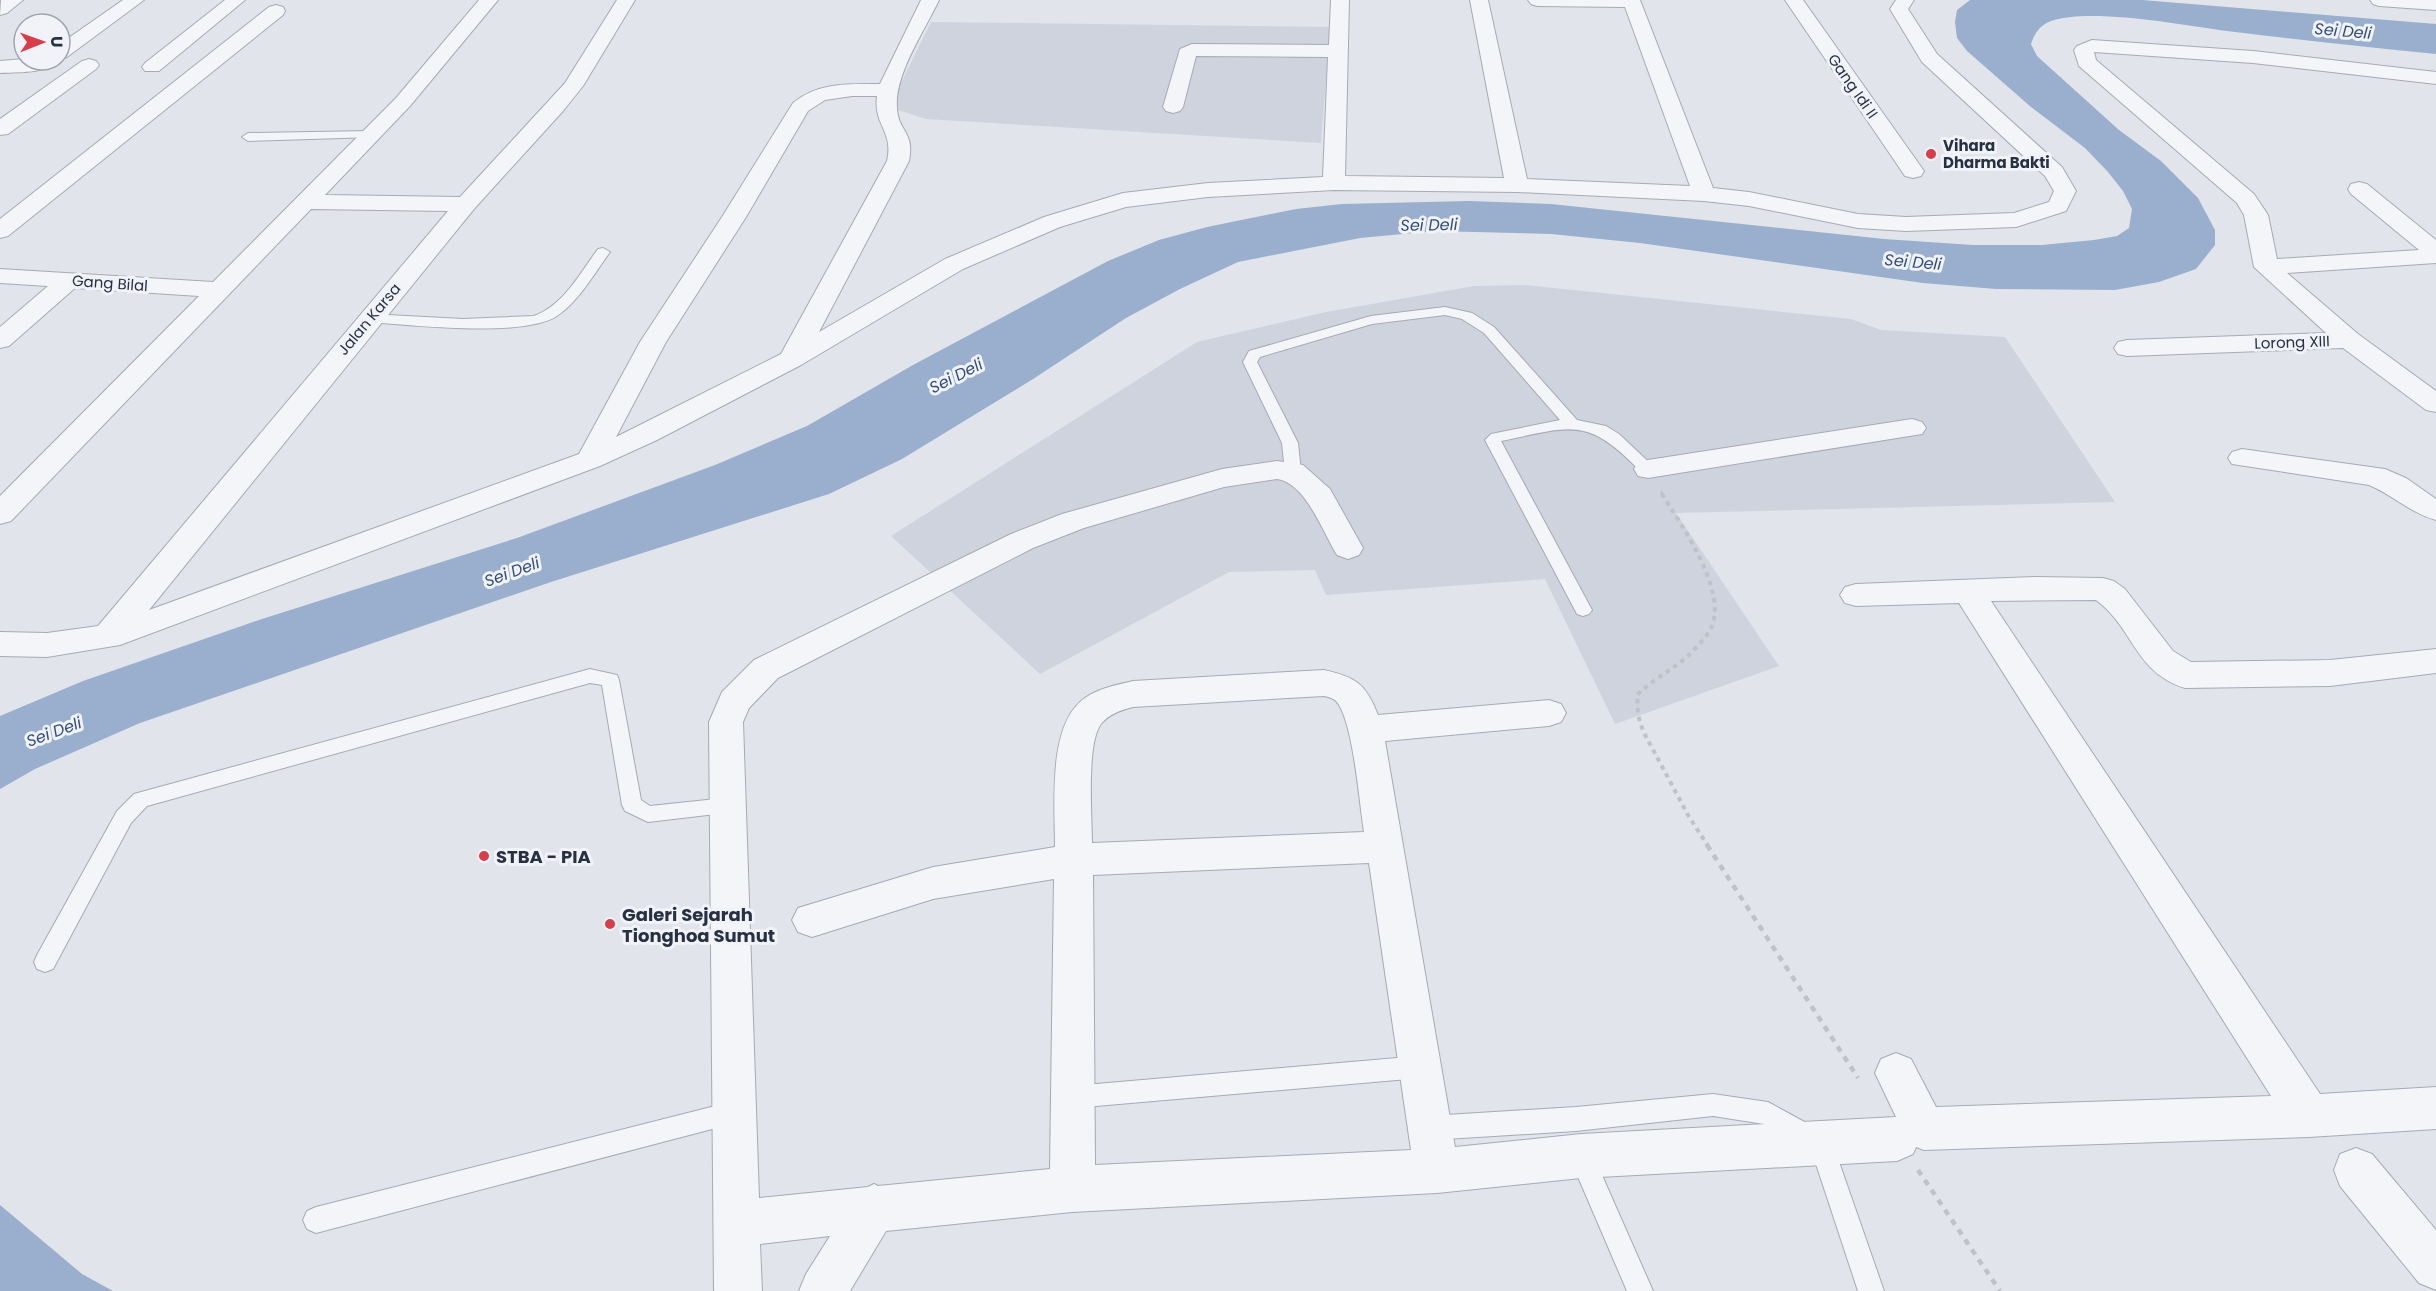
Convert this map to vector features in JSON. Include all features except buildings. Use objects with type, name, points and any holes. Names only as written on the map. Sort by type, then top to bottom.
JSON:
[{"type":"street","points":[[0,9],[14,0]]},
{"type":"street","points":[[72,45],[135,0]]},
{"type":"street","points":[[152,67],[237,0]]},
{"type":"street","points":[[0,514],[403,102],[489,0]]},
{"type":"street","name":"Jalan Karsa","points":[[108,637],[369,318],[466,204],[567,93],[626,0]]},
{"type":"street","points":[[792,358],[898,161],[903,146],[900,135],[887,116],[887,90],[930,0]]},
{"type":"street","points":[[1334,183],[1340,0]]},
{"type":"street","points":[[1479,0],[1517,185]]},
{"type":"street","points":[[1537,0],[1632,1],[1704,194]]},
{"type":"street","name":"Gang Idi II","points":[[1794,0],[1913,171]]},
{"type":"street","points":[[0,644],[47,645],[108,637],[590,460],[647,434],[792,358],[954,264],[1052,222],[1123,200],[1208,190],[1334,183],[1517,185],[1704,194],[1749,199],[1880,223],[2016,220],[2058,206],[2065,190],[2048,166],[1972,100],[1929,57],[1899,9],[1905,0]]},
{"type":"street","points":[[2379,0],[2436,4]]},
{"type":"street","points":[[0,231],[276,11]]},
{"type":"street","points":[[2349,340],[2266,267],[2256,215],[2246,199],[2086,62],[2084,50],[2092,46],[2108,46],[2253,57],[2436,78]]},
{"type":"street","points":[[1173,107],[1187,53],[1192,50],[1338,51]]},
{"type":"street","points":[[0,129],[89,65]]},
{"type":"street","points":[[590,460],[653,342],[734,217],[800,107],[808,98],[820,93],[887,90]]},
{"type":"street","points":[[2359,189],[2436,254]]},
{"type":"street","points":[[306,202],[466,204]]},
{"type":"street","points":[[2266,267],[2436,254]]},
{"type":"street","name":"Gang Bilal","points":[[0,276],[220,290]]},
{"type":"street","points":[[0,340],[69,280]]},
{"type":"street","name":"Lorong XIII","points":[[2127,348],[2349,340],[2436,404]]},
{"type":"street","points":[[1648,469],[1912,428]]},
{"type":"street","points":[[2242,458],[2375,476],[2396,485],[2423,505],[2436,510]]},
{"type":"street","points":[[738,1291],[726,722],[734,701],[747,685],[766,669],[1022,541],[1073,521],[1222,478],[1277,470],[1293,472],[1320,496],[1348,548]]},
{"type":"street","points":[[1856,594],[1938,594],[1968,590],[2035,588],[2103,590],[2114,597],[2161,660],[2185,675],[2330,673],[2436,662]]},
{"type":"street","points":[[1968,590],[2309,1116]]},
{"type":"street","points":[[1072,1189],[1074,764],[1077,738],[1084,719],[1095,706],[1113,698],[1133,694],[1324,683],[1339,686],[1351,693],[1366,729],[1437,1171]]},
{"type":"street","points":[[1366,729],[1549,713]]},
{"type":"street","points":[[812,920],[933,883],[1074,860],[1385,847]]},
{"type":"street","points":[[1878,1076],[1924,1129],[2309,1116],[2436,1108]]},
{"type":"street","points":[[736,1223],[874,1207],[1072,1189],[1437,1171],[1581,1156],[1897,1139]]},
{"type":"street","points":[[2356,1170],[2436,1266]]},
{"type":"street","points":[[823,1291],[874,1207]]},
{"type":"lane","points":[[248,136],[371,135]]},
{"type":"lane","points":[[369,318],[441,322],[526,322],[548,317],[561,305],[603,252]]},
{"type":"lane","points":[[1293,472],[1290,443],[1250,362],[1254,354],[1371,320],[1445,311],[1467,316],[1490,330],[1571,423]]},
{"type":"lane","points":[[1583,610],[1510,476],[1493,440],[1496,437],[1571,423],[1597,427],[1616,438],[1648,469]]},
{"type":"lane","points":[[45,962],[124,817],[141,800],[590,676],[610,680],[632,805],[648,813],[726,806]]},
{"type":"lane","points":[[1073,1097],[1420,1067]]},
{"type":"lane","points":[[1430,1128],[1576,1119],[1713,1105],[1768,1113],[1821,1144],[1871,1291]]},
{"type":"lane","points":[[316,1220],[735,1112]]},
{"type":"lane","points":[[1581,1156],[1640,1291]]},
{"type":"path","points":[[1648,469],[1702,564],[1711,590],[1714,608],[1713,623],[1694,649],[1665,675],[1646,685],[1637,695],[1641,723],[1689,815],[1878,1076]]},
{"type":"path","points":[[1897,1139],[2000,1291]]},
{"type":"shaded area","points":[[931,22],[1330,27],[1321,143],[926,119],[889,107]]},
{"type":"shaded area","points":[[1525,285],[1851,319],[1881,330],[2005,337],[2115,502],[1676,513],[1779,666],[1615,724],[1545,579],[1326,595],[1315,570],[1229,572],[1040,674],[891,536],[1197,342],[1326,312],[1474,286]]},
{"type":"water","name":"Sei Deli","points":[[1970,0],[2142,0],[2436,24],[2436,54],[2110,17],[2068,17],[2051,21],[2041,27],[2031,44],[2037,56],[2119,130],[2161,161],[2198,198],[2215,230],[2215,245],[2196,269],[2159,282],[2115,290],[1996,289],[1923,283],[1640,243],[1551,234],[1435,231],[1360,238],[1238,262],[1126,318],[1033,379],[902,459],[829,494],[551,582],[140,723],[35,769],[0,789],[0,716],[83,681],[262,619],[517,538],[715,465],[807,426],[913,365],[1108,261],[1159,240],[1207,227],[1296,209],[1342,204],[1469,201],[1551,204],[1884,239],[1973,245],[2042,245],[2117,236],[2129,228],[2132,209],[2123,191],[2108,172],[2085,148],[2031,107],[1967,51],[1957,38],[1955,22],[1957,10]]},
{"type":"water","points":[[0,1205],[82,1274],[113,1291],[0,1291]]},
{"type":"place","name":"Vihara Dharma Bakti","points":[[1931,154]]},
{"type":"place","name":"STBA - PIA","points":[[484,856]]},
{"type":"place","name":"Galeri Sejarah Tionghoa Sumut","points":[[610,924]]}]
